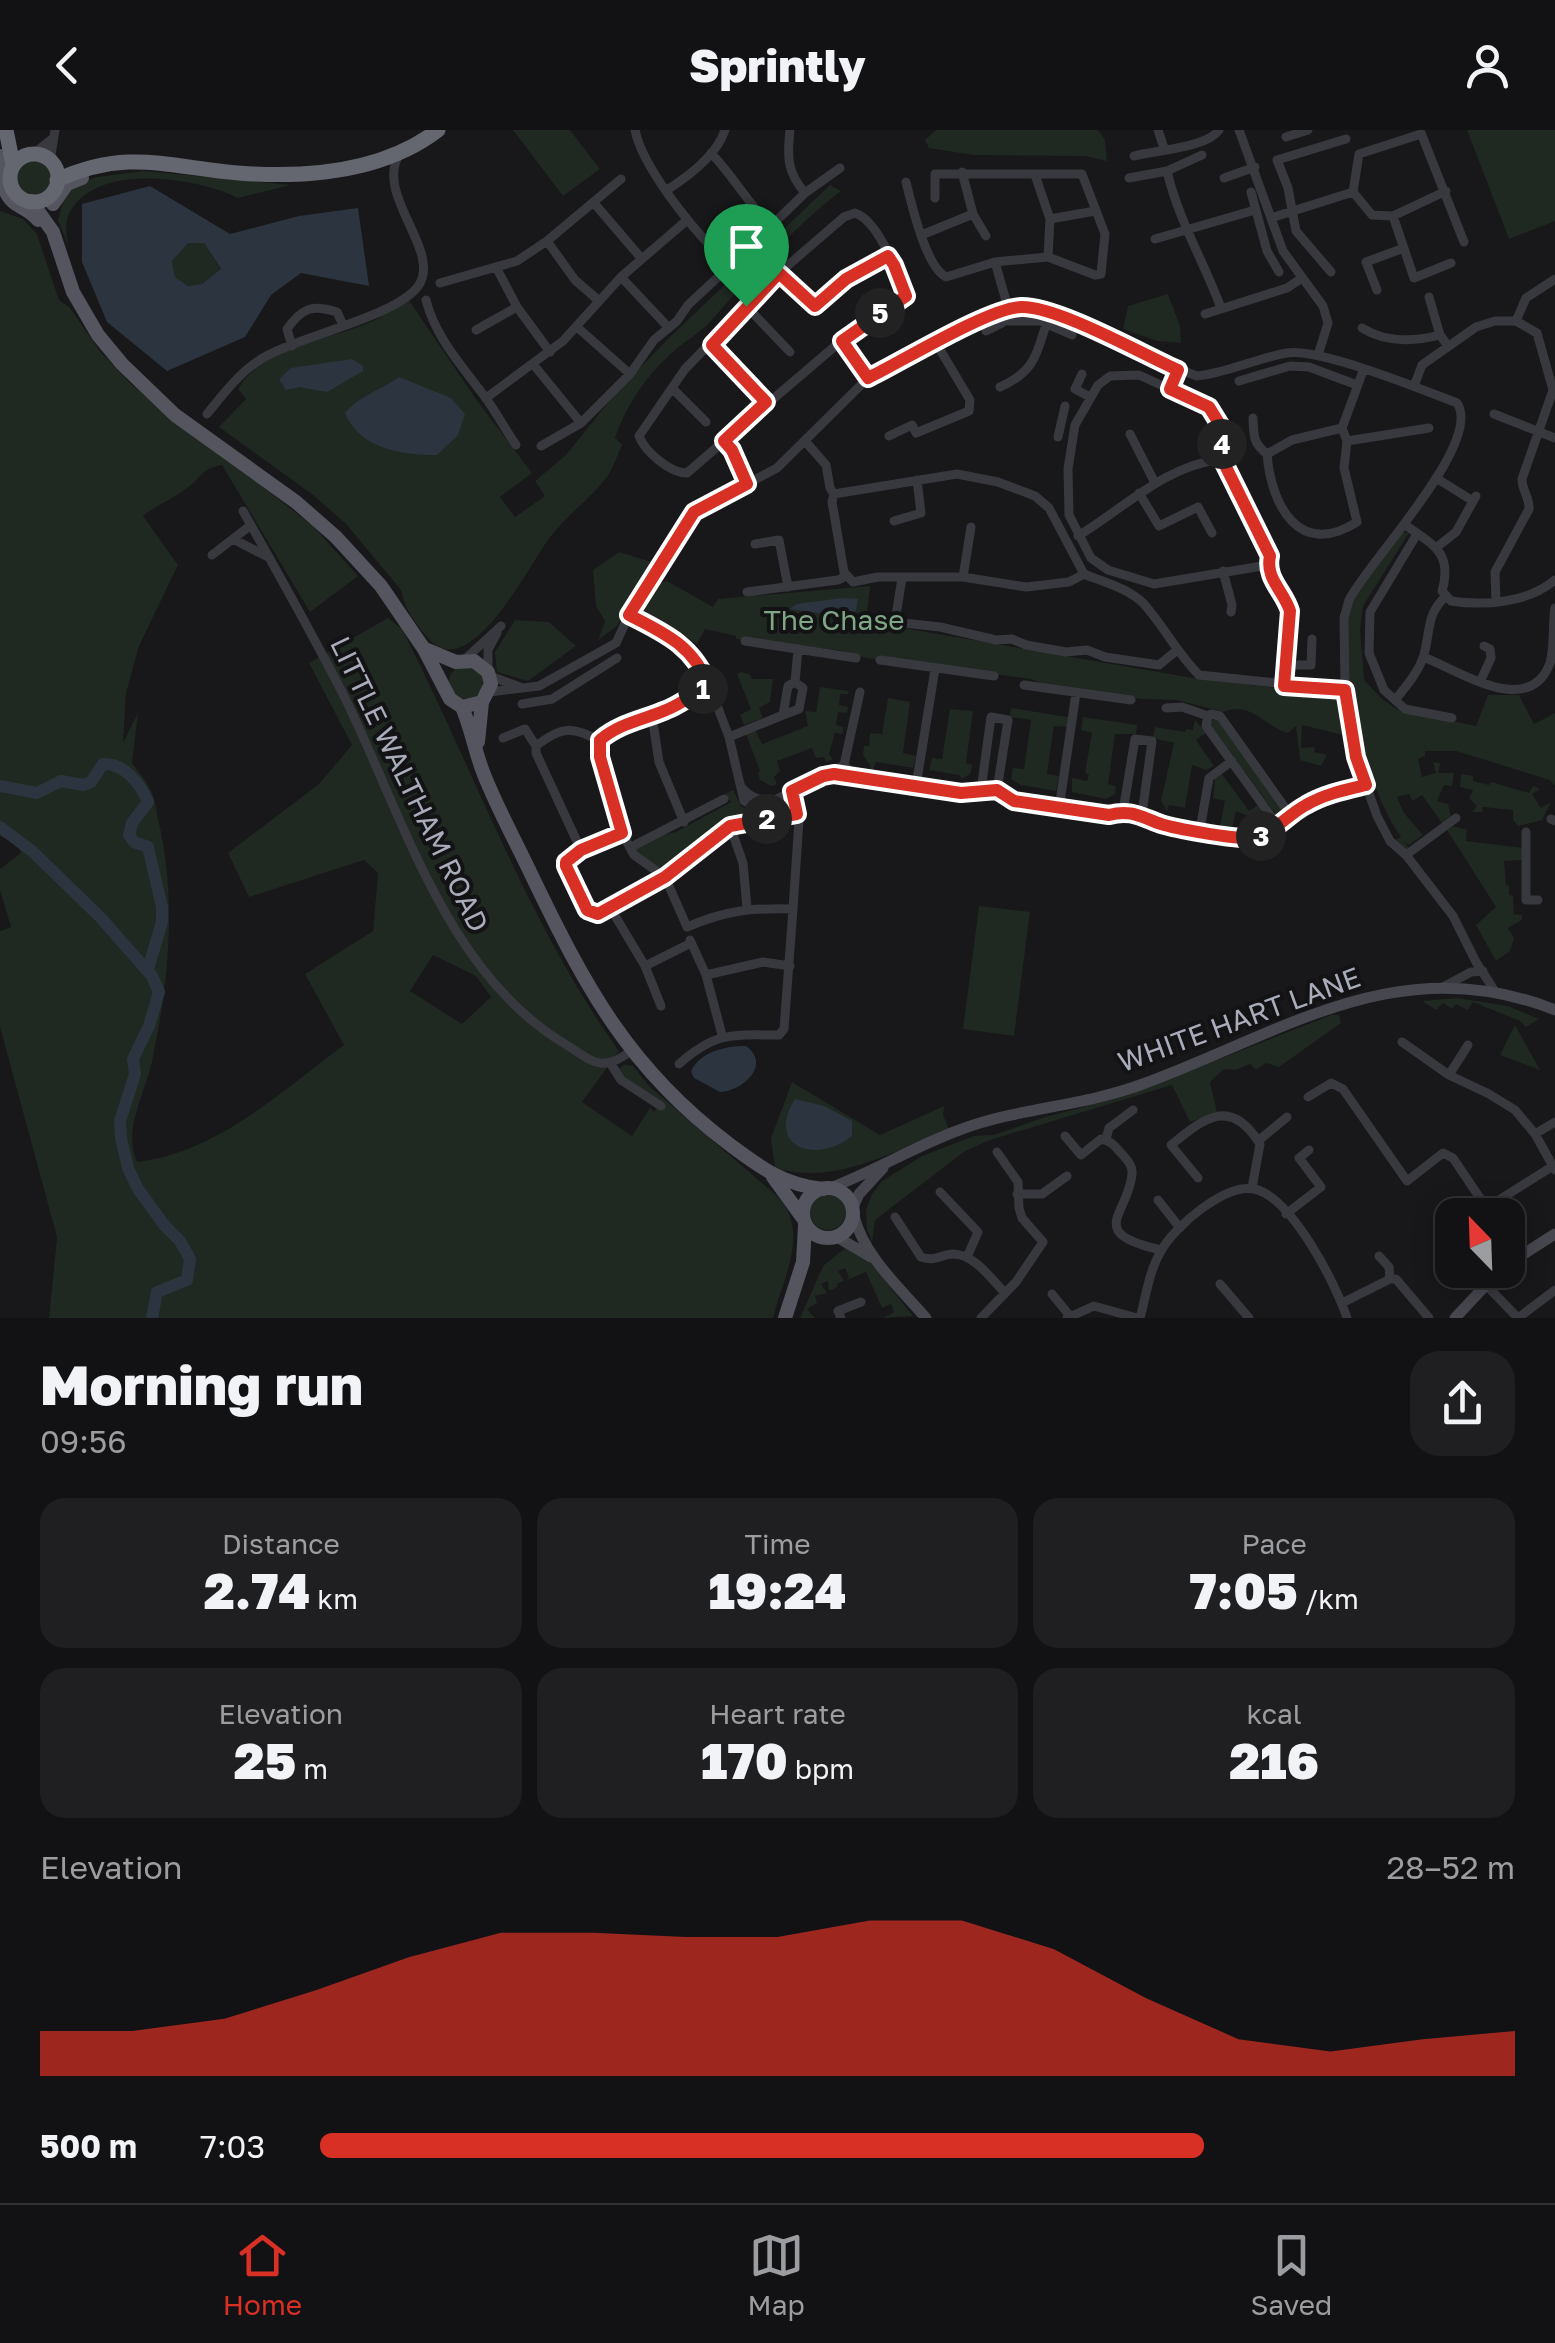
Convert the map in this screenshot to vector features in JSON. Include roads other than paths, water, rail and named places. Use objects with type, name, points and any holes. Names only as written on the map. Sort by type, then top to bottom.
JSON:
[{"type":"highway","points":[[8,130],[53,180]]},
{"type":"highway","points":[[8,130],[7,160],[13,190],[30,201],[43,199],[53,180],[80,168],[120,160],[253,174],[312,172],[370,164],[399,154],[438,130]]},
{"type":"highway","points":[[346,166],[415,144]]},
{"type":"highway","points":[[7,160],[31,154]]},
{"type":"main road","points":[[7,160],[5,193],[13,203],[33,213],[40,223],[56,265],[98,335],[122,364],[175,415],[296,502],[336,537],[381,586],[424,649],[450,699],[462,706],[483,773],[563,942],[631,1052],[682,1107],[772,1176],[798,1187],[840,1191],[854,1211],[849,1228],[803,1262]]},
{"type":"main road","points":[[53,232],[53,180],[67,184],[118,166],[166,162]]},
{"type":"main road","points":[[30,201],[53,232],[73,292]]},
{"type":"main road","points":[[424,649],[482,665],[489,674],[477,749]]},
{"type":"main road","points":[[444,686],[446,672],[460,661]]},
{"type":"main road","points":[[462,706],[486,697]]},
{"type":"main road","points":[[772,1176],[820,1237],[834,1237]]},
{"type":"main road","points":[[785,1318],[803,1262],[806,1203],[826,1188]]},
{"type":"street","points":[[635,130],[643,152],[686,221],[714,251]]},
{"type":"street","points":[[667,190],[711,153],[725,130]]},
{"type":"street","points":[[790,130],[787,160],[791,176],[805,193]]},
{"type":"street","points":[[1158,130],[1164,148]]},
{"type":"street","points":[[1134,156],[1192,145],[1212,138],[1219,130]]},
{"type":"street","points":[[1240,130],[1283,250],[1322,306],[1328,323],[1318,355]]},
{"type":"street","points":[[1286,137],[1309,130],[1318,145]]},
{"type":"street","points":[[1359,154],[1420,132],[1464,242]]},
{"type":"street","points":[[31,154],[54,134]]},
{"type":"street","points":[[53,180],[54,134]]},
{"type":"street","points":[[1331,272],[1296,231],[1277,160],[1345,134],[1359,154],[1353,192],[1372,215],[1393,216],[1446,192]]},
{"type":"street","points":[[711,153],[771,227]]},
{"type":"street","points":[[393,178],[399,154]]},
{"type":"street","points":[[1129,178],[1167,171],[1202,155]]},
{"type":"street","points":[[206,414],[256,362],[393,304],[420,284],[424,266],[393,178],[385,168],[370,164]]},
{"type":"street","points":[[738,258],[805,193],[840,168]]},
{"type":"street","points":[[1224,178],[1255,168]]},
{"type":"street","points":[[1167,171],[1174,200],[1221,308]]},
{"type":"street","points":[[962,172],[973,214],[986,236]]},
{"type":"street","points":[[906,182],[924,234],[923,243],[936,272],[946,278],[995,262],[1048,257],[1101,274],[1105,234],[1082,174],[935,174],[935,198]]},
{"type":"street","points":[[1035,174],[1050,219],[1048,257]]},
{"type":"street","points":[[440,282],[517,261],[622,179]]},
{"type":"street","points":[[1251,192],[1267,251],[1279,272]]},
{"type":"street","points":[[1270,218],[1353,192]]},
{"type":"street","points":[[594,203],[641,258]]},
{"type":"street","points":[[1155,239],[1255,210]]},
{"type":"street","points":[[855,212],[870,222],[888,256],[906,296],[766,402],[687,474],[677,473],[644,446],[640,436],[685,370],[779,273],[844,217],[855,212]]},
{"type":"street","points":[[1050,219],[1096,212]]},
{"type":"street","points":[[924,234],[973,214]]},
{"type":"street","points":[[1393,216],[1414,278],[1451,263]]},
{"type":"street","points":[[486,398],[550,352],[621,277],[686,221]]},
{"type":"street","points":[[547,241],[574,280],[598,300]]},
{"type":"street","points":[[1377,290],[1366,262],[1404,248]]},
{"type":"street","points":[[779,273],[815,306],[846,279],[888,256]]},
{"type":"street","points":[[995,262],[1008,308]]},
{"type":"street","points":[[497,269],[517,306],[550,352]]},
{"type":"street","points":[[621,277],[669,328]]},
{"type":"street","points":[[542,446],[581,423],[630,374],[654,340],[718,277]]},
{"type":"street","points":[[1205,314],[1287,288],[1302,278]]},
{"type":"street","points":[[1516,321],[1526,298],[1555,279]]},
{"type":"street","points":[[1429,297],[1440,335],[1448,346]]},
{"type":"street","points":[[426,300],[426,320],[486,398],[516,445]]},
{"type":"street","points":[[292,346],[286,329],[298,312],[317,306],[337,312],[343,325]]},
{"type":"street","points":[[476,330],[517,306]]},
{"type":"street","points":[[746,306],[790,352]]},
{"type":"street","points":[[486,697],[539,686],[616,643],[629,615],[694,512],[777,468],[868,378],[988,316],[1008,308],[1050,312],[1196,376],[1286,353],[1318,355],[1414,386],[1456,403],[1463,412],[1464,422],[1451,456],[1349,600],[1343,636],[1345,690],[1356,757],[1385,834],[1406,854],[1452,916],[1496,993]]},
{"type":"street","points":[[1000,388],[1030,369],[1050,312]]},
{"type":"street","points":[[988,316],[998,326],[1026,319],[1072,335]]},
{"type":"street","points":[[1414,386],[1422,366],[1476,328],[1495,321],[1516,321],[1537,333],[1550,351],[1544,361],[1554,390],[1522,479],[1529,509],[1495,572],[1496,601]]},
{"type":"street","points":[[577,327],[630,374]]},
{"type":"street","points":[[1362,328],[1376,337],[1404,341],[1440,335]]},
{"type":"street","points":[[842,341],[868,378]]},
{"type":"street","points":[[889,436],[912,425],[916,433],[969,411],[970,400],[936,344]]},
{"type":"street","points":[[712,345],[766,402]]},
{"type":"street","points":[[534,364],[581,423]]},
{"type":"street","points":[[1241,365],[1242,380],[1290,366],[1309,366],[1358,385]]},
{"type":"street","points":[[1170,389],[1178,370]]},
{"type":"street","points":[[1253,418],[1251,432],[1257,446],[1267,454],[1275,491],[1290,523],[1307,533],[1327,535],[1357,522],[1344,468],[1347,441],[1342,428],[1364,371]]},
{"type":"street","points":[[1082,374],[1075,389],[1090,397]]},
{"type":"street","points":[[1268,565],[1154,584],[1108,570],[1091,558],[1069,515],[1068,469],[1075,426],[1090,397],[1110,376],[1139,375],[1209,407],[1222,428],[1222,459],[1270,556],[1268,565],[1274,585],[1290,611],[1284,686]]},
{"type":"street","points":[[672,388],[706,422]]},
{"type":"street","points":[[1058,437],[1065,406]]},
{"type":"street","points":[[1494,414],[1555,438]]},
{"type":"street","points":[[1061,422],[1075,426]]},
{"type":"street","points":[[1267,454],[1292,440],[1342,428]]},
{"type":"street","points":[[1347,441],[1429,428]]},
{"type":"street","points":[[1130,434],[1154,483]]},
{"type":"street","points":[[724,441],[747,484]]},
{"type":"street","points":[[805,441],[826,465],[846,576],[853,582],[878,577],[964,577],[1026,587],[1069,582],[1084,574]]},
{"type":"street","points":[[1078,536],[1154,483],[1197,462],[1222,459]]},
{"type":"street","points":[[834,494],[957,474],[998,482],[1035,496],[1050,508],[1084,574],[1119,587],[1141,602],[1198,675],[1345,690]]},
{"type":"street","points":[[1436,478],[1474,498],[1456,532],[1436,547]]},
{"type":"street","points":[[894,520],[921,514],[917,480]]},
{"type":"street","points":[[1138,493],[1159,526],[1198,507],[1212,533]]},
{"type":"street","name":"LITTLE WALTHAM ROAD","points":[[243,512],[345,698],[444,911],[468,951],[505,997],[542,1031],[596,1064],[611,1064],[621,1080],[661,1106]]},
{"type":"street","points":[[1404,524],[1436,547],[1445,561],[1445,597],[1471,604],[1523,597],[1555,580]]},
{"type":"street","points":[[212,555],[251,525]]},
{"type":"street","points":[[964,577],[971,527]]},
{"type":"street","points":[[755,544],[780,534],[788,587]]},
{"type":"street","points":[[1418,534],[1370,612],[1369,653],[1384,690],[1405,709],[1452,718]]},
{"type":"street","points":[[232,539],[268,557]]},
{"type":"street","points":[[1223,571],[1231,612]]},
{"type":"street","points":[[747,592],[846,576]]},
{"type":"street","points":[[902,578],[894,622],[940,627],[996,640],[1012,638],[1026,645],[1066,652],[1087,650],[1105,657],[1159,665],[1176,651]]},
{"type":"street","points":[[1423,657],[1500,690],[1536,683],[1552,661],[1554,642],[1555,607],[1546,588]]},
{"type":"street","points":[[1396,700],[1414,676],[1423,657],[1433,609],[1445,597]]},
{"type":"street","points":[[629,615],[684,645],[702,666],[729,736],[744,801],[758,808],[844,765],[860,692]]},
{"type":"street","points":[[460,661],[501,626],[488,650],[489,674],[523,688]]},
{"type":"street","points":[[1286,665],[1310,665],[1312,640]]},
{"type":"street","points":[[744,641],[856,658]]},
{"type":"street","points":[[1480,682],[1495,658],[1490,648],[1484,646]]},
{"type":"street","points":[[729,736],[784,716],[788,686],[795,682],[798,649]]},
{"type":"street","points":[[522,704],[552,699],[617,658]]},
{"type":"street","points":[[880,660],[994,676]]},
{"type":"street","points":[[916,786],[935,668]]},
{"type":"street","points":[[568,672],[576,685]]},
{"type":"street","points":[[1024,685],[1131,700]]},
{"type":"street","points":[[709,687],[652,716],[614,728],[600,740],[600,757],[622,833],[634,855],[665,877],[687,927],[706,974],[722,1035]]},
{"type":"street","points":[[1059,809],[1076,694]]},
{"type":"street","points":[[1166,708],[1182,707],[1220,716],[1291,816]]},
{"type":"street","points":[[652,716],[659,762],[684,822]]},
{"type":"street","points":[[1208,716],[1206,726],[1278,826]]},
{"type":"street","points":[[981,790],[991,718],[1008,720],[997,790]]},
{"type":"street","points":[[536,746],[568,728],[600,740]]},
{"type":"street","points":[[504,738],[525,729],[581,850]]},
{"type":"street","points":[[1123,811],[1136,739],[1152,741],[1142,814]]},
{"type":"street","points":[[1200,830],[1209,778],[1232,761]]},
{"type":"street","points":[[844,765],[863,781]]},
{"type":"street","points":[[823,776],[834,774],[961,793],[997,790],[1014,801],[1109,815],[1123,811],[1142,814],[1162,824],[1244,838],[1263,836],[1303,806],[1332,793],[1366,785]]},
{"type":"street","points":[[679,1064],[722,1035],[779,1034],[784,1029],[797,814],[792,791]]},
{"type":"street","points":[[635,845],[724,799]]},
{"type":"street","points":[[622,833],[570,856],[566,866],[587,910],[598,914],[611,910],[665,877],[730,826],[797,814]]},
{"type":"street","points":[[1406,854],[1456,818]]},
{"type":"street","points":[[730,826],[743,863],[747,908]]},
{"type":"street","points":[[1526,832],[1526,900],[1538,900]]},
{"type":"street","points":[[687,927],[720,913],[747,908],[793,909]]},
{"type":"street","points":[[611,910],[644,966],[661,1006]]},
{"type":"street","points":[[644,966],[691,943]]},
{"type":"street","points":[[706,974],[763,962],[790,966]]},
{"type":"street","name":"WHITE HART LANE","points":[[1441,988],[1471,972],[1483,971]]},
{"type":"street","name":"WHITE HART LANE","points":[[826,1188],[962,1129],[1137,1086],[1358,998],[1441,988],[1496,993],[1555,1010]]},
{"type":"street","points":[[1402,1042],[1449,1075],[1514,1110],[1534,1134],[1554,1168],[1502,1198]]},
{"type":"street","points":[[1449,1075],[1468,1045]]},
{"type":"street","points":[[611,1064],[631,1052]]},
{"type":"street","points":[[1308,1097],[1331,1083],[1342,1089],[1407,1181],[1444,1154],[1453,1158],[1480,1198]]},
{"type":"street","points":[[1106,1140],[1109,1128],[1132,1110]]},
{"type":"street","points":[[1198,1178],[1170,1145],[1199,1123],[1234,1116],[1258,1141],[1260,1152],[1252,1188]]},
{"type":"street","points":[[1258,1141],[1287,1117]]},
{"type":"street","points":[[1534,1134],[1555,1122]]},
{"type":"street","points":[[1065,1136],[1081,1155],[1096,1140],[1106,1140],[1129,1163],[1132,1173],[1116,1215],[1116,1226],[1131,1240],[1161,1250]]},
{"type":"street","points":[[1286,1214],[1322,1187],[1299,1158],[1309,1150]]},
{"type":"street","points":[[997,1152],[1016,1178],[1022,1218],[1043,1242]]},
{"type":"street","name":"WHITE HART LANE","points":[[854,1211],[859,1194],[885,1165]]},
{"type":"street","points":[[1018,1194],[1042,1194],[1067,1176]]},
{"type":"street","points":[[1052,1294],[1068,1317],[1094,1306],[1139,1318],[1161,1250],[1180,1228],[1227,1192],[1252,1188],[1275,1201],[1317,1252],[1346,1318]]},
{"type":"street","points":[[940,1192],[978,1232],[967,1257]]},
{"type":"street","points":[[1158,1200],[1180,1228]]},
{"type":"street","points":[[854,1211],[858,1230],[875,1260],[926,1318]]},
{"type":"street","points":[[896,1217],[921,1257],[967,1257],[1005,1293]]},
{"type":"street","points":[[981,1318],[1052,1232]]},
{"type":"street","points":[[1525,1253],[1555,1234]]},
{"type":"street","points":[[834,1237],[875,1260]]},
{"type":"street","points":[[1380,1256],[1389,1267],[1390,1278]]},
{"type":"street","points":[[1342,1303],[1390,1278],[1396,1279],[1429,1318]]},
{"type":"street","points":[[1220,1284],[1248,1318]]},
{"type":"street","points":[[1455,1318],[1482,1288]]},
{"type":"street","points":[[1490,1288],[1518,1318],[1555,1290]]},
{"type":"street","points":[[841,1318],[838,1311],[861,1302]]},
{"type":"waterway","points":[[0,786],[37,793],[61,781],[84,785],[91,782],[103,764],[118,767],[136,781],[148,802],[132,823],[129,835],[134,842],[148,847],[162,907],[162,922],[148,969]]},
{"type":"waterway","points":[[0,827],[32,851],[100,917],[152,976],[159,992],[133,1059],[135,1074],[120,1121],[121,1138],[138,1189],[190,1259],[187,1280],[157,1292],[152,1318]]},
{"type":"park label","name":"The Chase","points":[[834,619]]}]
